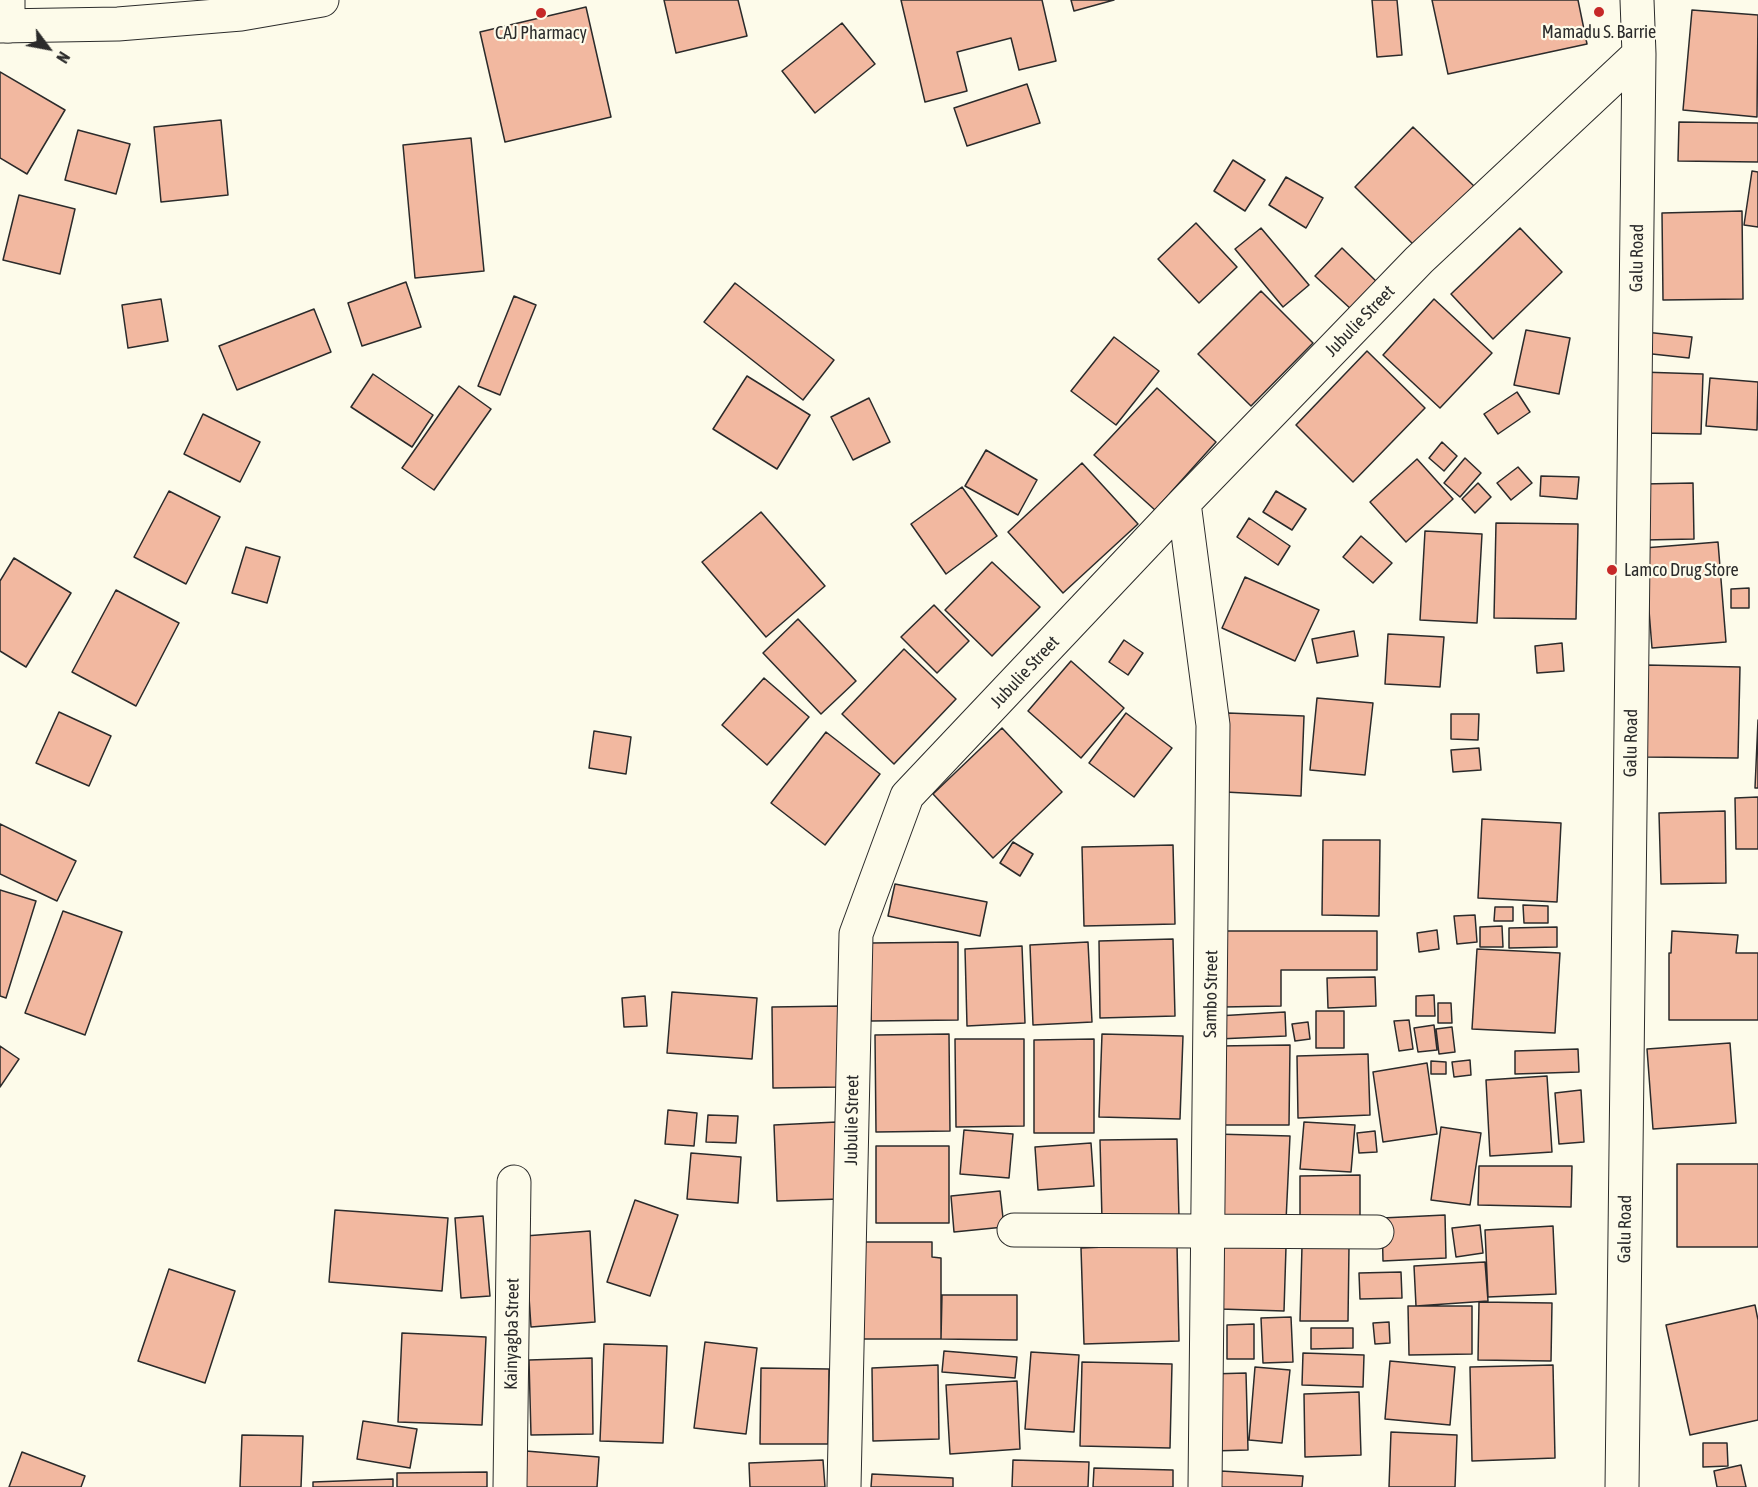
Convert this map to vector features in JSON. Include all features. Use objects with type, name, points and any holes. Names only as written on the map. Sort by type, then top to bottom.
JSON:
[{"type":"street","points":[[5,17],[118,24],[241,14],[322,0]]},
{"type":"street","name":"Galu Road","points":[[1622,1487],[1639,54],[1637,0]]},
{"type":"street","name":"Jubulie Street","points":[[844,1487],[856,934],[907,796],[1184,503],[1419,260],[1639,54]]},
{"type":"street","name":"Sambo Street","points":[[1184,503],[1213,725],[1205,1487]]},
{"type":"street","name":"Kainyagba Street","points":[[510,1487],[514,1182]]},
{"type":"street","points":[[1014,1230],[1377,1232]]},
{"type":"building","points":[[664,0],[738,0],[747,36],[676,53]]},
{"type":"building","points":[[901,0],[1042,0],[1056,61],[1019,70],[1011,38],[957,52],[967,91],[925,102]]},
{"type":"building","points":[[1071,0],[1114,0],[1074,11]]},
{"type":"building","points":[[1372,0],[1397,0],[1402,55],[1377,57]]},
{"type":"building","points":[[1432,0],[1578,0],[1587,44],[1448,74]]},
{"type":"building","points":[[586,7],[611,117],[505,142],[480,32]]},
{"type":"building","points":[[1692,10],[1758,15],[1757,117],[1683,110]]},
{"type":"building","points":[[842,23],[875,64],[815,113],[782,71]]},
{"type":"building","points":[[0,72],[65,110],[27,174],[0,158]]},
{"type":"building","points":[[1027,84],[1040,123],[967,146],[954,108]]},
{"type":"building","points":[[221,120],[228,195],[161,202],[154,127]]},
{"type":"building","points":[[1679,122],[1758,123],[1758,162],[1678,161]]},
{"type":"building","points":[[1413,127],[1475,187],[1416,247],[1355,187]]},
{"type":"building","points":[[78,130],[130,144],[116,194],[65,180]]},
{"type":"building","points":[[471,138],[484,271],[415,278],[403,145]]},
{"type":"building","points":[[1233,160],[1265,180],[1245,211],[1214,191]]},
{"type":"building","points":[[1752,171],[1758,172],[1758,227],[1744,225]]},
{"type":"building","points":[[1286,177],[1323,198],[1306,228],[1269,205]]},
{"type":"building","points":[[19,195],[75,209],[60,274],[3,260]]},
{"type":"building","points":[[1742,211],[1743,299],[1663,300],[1662,213]]},
{"type":"building","points":[[1196,223],[1237,267],[1199,303],[1158,259]]},
{"type":"building","points":[[1261,228],[1309,285],[1283,307],[1235,249]]},
{"type":"building","points":[[1520,228],[1562,272],[1493,339],[1451,294]]},
{"type":"building","points":[[1342,248],[1378,283],[1352,310],[1315,276]]},
{"type":"building","points":[[406,282],[421,327],[362,346],[348,303]]},
{"type":"building","points":[[735,283],[834,360],[803,400],[704,322]]},
{"type":"building","points":[[1261,291],[1313,343],[1251,406],[1198,354]]},
{"type":"building","points":[[514,296],[536,305],[500,395],[478,386]]},
{"type":"building","points":[[161,299],[168,341],[128,348],[122,305]]},
{"type":"building","points":[[1434,299],[1492,353],[1440,408],[1383,355]]},
{"type":"building","points":[[314,309],[331,352],[237,390],[219,346]]},
{"type":"building","points":[[1526,330],[1570,338],[1559,394],[1514,385]]},
{"type":"building","points":[[1645,332],[1692,337],[1689,358],[1643,353]]},
{"type":"building","points":[[1114,337],[1159,371],[1116,425],[1071,391]]},
{"type":"building","points":[[1367,351],[1425,408],[1353,482],[1296,425]]},
{"type":"building","points":[[1641,372],[1703,374],[1701,434],[1639,433]]},
{"type":"building","points":[[373,374],[433,415],[412,447],[351,407]]},
{"type":"building","points":[[747,376],[810,415],[777,469],[713,429]]},
{"type":"building","points":[[1710,378],[1758,382],[1757,430],[1706,426]]},
{"type":"building","points":[[459,386],[491,409],[434,490],[402,468]]},
{"type":"building","points":[[1157,388],[1216,442],[1155,510],[1094,455]]},
{"type":"building","points":[[1517,392],[1530,412],[1498,434],[1484,414]]},
{"type":"building","points":[[869,398],[890,442],[853,460],[831,417]]},
{"type":"building","points":[[203,414],[260,442],[240,482],[184,454]]},
{"type":"building","points":[[1442,442],[1457,456],[1444,471],[1429,458]]},
{"type":"building","points":[[986,450],[1037,480],[1018,515],[965,486]]},
{"type":"building","points":[[1465,458],[1481,473],[1460,497],[1444,483]]},
{"type":"building","points":[[1417,459],[1453,499],[1406,542],[1370,502]]},
{"type":"building","points":[[1082,463],[1138,524],[1063,593],[1008,532]]},
{"type":"building","points":[[1518,467],[1532,483],[1511,500],[1497,483]]},
{"type":"building","points":[[1541,476],[1579,477],[1577,499],[1540,496]]},
{"type":"building","points":[[1478,483],[1491,497],[1475,513],[1462,499]]},
{"type":"building","points":[[1693,483],[1694,539],[1644,540],[1643,484]]},
{"type":"building","points":[[962,487],[997,536],[946,574],[911,524]]},
{"type":"building","points":[[169,491],[220,517],[186,584],[134,557]]},
{"type":"building","points":[[1276,491],[1306,509],[1292,530],[1263,512]]},
{"type":"building","points":[[761,512],[825,586],[766,637],[702,562]]},
{"type":"building","points":[[1249,518],[1290,546],[1278,565],[1237,537]]},
{"type":"building","points":[[1496,523],[1578,524],[1576,619],[1494,618]]},
{"type":"building","points":[[1425,531],[1482,534],[1477,623],[1420,620]]},
{"type":"building","points":[[1361,536],[1392,563],[1373,583],[1343,557]]},
{"type":"building","points":[[1718,542],[1726,642],[1652,648],[1644,548]]},
{"type":"building","points":[[246,547],[280,557],[267,603],[232,593]]},
{"type":"building","points":[[14,558],[71,593],[26,667],[0,651],[0,581]]},
{"type":"building","points":[[992,562],[1040,607],[992,656],[945,610]]},
{"type":"building","points":[[1245,577],[1319,610],[1295,661],[1222,628]]},
{"type":"building","points":[[1749,588],[1749,608],[1731,608],[1731,589]]},
{"type":"building","points":[[116,590],[179,623],[136,706],[72,672]]},
{"type":"building","points":[[934,605],[969,641],[937,673],[901,637]]},
{"type":"building","points":[[798,619],[856,681],[821,714],[763,653]]},
{"type":"building","points":[[1354,631],[1358,656],[1317,663],[1312,639]]},
{"type":"building","points":[[1388,634],[1444,637],[1440,687],[1385,684]]},
{"type":"building","points":[[1124,640],[1143,653],[1128,675],[1109,662]]},
{"type":"building","points":[[1562,643],[1564,671],[1537,673],[1535,646]]},
{"type":"building","points":[[904,649],[956,699],[894,764],[842,714]]},
{"type":"building","points":[[1071,661],[1124,708],[1081,758],[1028,711]]},
{"type":"building","points":[[1646,665],[1740,667],[1738,758],[1644,757]]},
{"type":"building","points":[[764,678],[809,717],[767,765],[722,725]]},
{"type":"building","points":[[1317,698],[1373,703],[1365,775],[1310,770]]},
{"type":"building","points":[[59,712],[111,736],[89,786],[36,763]]},
{"type":"building","points":[[1126,713],[1172,748],[1134,797],[1089,763]]},
{"type":"building","points":[[1228,713],[1304,716],[1301,796],[1225,792]]},
{"type":"building","points":[[1451,714],[1479,714],[1478,740],[1451,739]]},
{"type":"building","points":[[1758,720],[1758,788],[1755,788]]},
{"type":"building","points":[[1002,728],[1062,792],[993,858],[933,794]]},
{"type":"building","points":[[594,731],[631,737],[626,774],[589,768]]},
{"type":"building","points":[[826,732],[880,774],[825,845],[771,803]]},
{"type":"building","points":[[1479,748],[1481,770],[1453,772],[1451,750]]},
{"type":"building","points":[[1758,797],[1758,849],[1736,849],[1735,798]]},
{"type":"building","points":[[1725,811],[1726,883],[1661,884],[1659,813]]},
{"type":"building","points":[[1482,819],[1561,823],[1557,902],[1478,898]]},
{"type":"building","points":[[0,824],[76,861],[57,901],[0,874]]},
{"type":"building","points":[[1323,840],[1380,840],[1379,916],[1322,915]]},
{"type":"building","points":[[1013,842],[1033,854],[1020,876],[1000,863]]},
{"type":"building","points":[[1173,845],[1175,924],[1084,926],[1082,847]]},
{"type":"building","points":[[895,884],[987,902],[980,936],[888,916]]},
{"type":"building","points":[[0,890],[36,901],[6,998],[0,996]]},
{"type":"building","points":[[1523,905],[1548,906],[1548,923],[1524,923]]},
{"type":"building","points":[[1495,907],[1513,907],[1513,921],[1494,921]]},
{"type":"building","points":[[63,911],[122,932],[85,1035],[25,1013]]},
{"type":"building","points":[[1475,915],[1477,942],[1457,944],[1454,916]]},
{"type":"building","points":[[1502,926],[1503,947],[1480,947],[1480,927]]},
{"type":"building","points":[[1557,927],[1557,947],[1509,948],[1509,928]]},
{"type":"building","points":[[1437,930],[1439,949],[1419,952],[1417,933]]},
{"type":"building","points":[[1224,931],[1377,931],[1377,970],[1281,970],[1281,1006],[1223,1007]]},
{"type":"building","points":[[1672,931],[1738,935],[1736,953],[1758,953],[1758,1020],[1669,1020],[1669,953],[1671,953]]},
{"type":"building","points":[[1173,939],[1175,1016],[1100,1018],[1099,941]]},
{"type":"building","points":[[958,942],[958,1020],[871,1021],[871,943]]},
{"type":"building","points":[[1088,942],[1092,1022],[1033,1025],[1030,945]]},
{"type":"building","points":[[1022,946],[1025,1023],[967,1026],[965,949]]},
{"type":"building","points":[[1477,949],[1560,953],[1555,1033],[1472,1029]]},
{"type":"building","points":[[1375,977],[1376,1006],[1328,1008],[1327,978]]},
{"type":"building","points":[[672,992],[757,998],[752,1059],[667,1053]]},
{"type":"building","points":[[1434,995],[1435,1016],[1416,1016],[1416,996]]},
{"type":"building","points":[[645,996],[647,1026],[624,1027],[622,998]]},
{"type":"building","points":[[1438,1003],[1451,1003],[1452,1023],[1438,1023]]},
{"type":"building","points":[[842,1006],[842,1087],[773,1088],[772,1007]]},
{"type":"building","points":[[1316,1011],[1344,1011],[1344,1048],[1316,1048]]},
{"type":"building","points":[[1285,1012],[1286,1036],[1218,1039],[1217,1016]]},
{"type":"building","points":[[1409,1020],[1413,1049],[1399,1051],[1394,1021]]},
{"type":"building","points":[[1308,1022],[1310,1039],[1295,1041],[1292,1024]]},
{"type":"building","points":[[1434,1025],[1437,1050],[1418,1052],[1414,1028]]},
{"type":"building","points":[[1452,1027],[1455,1052],[1439,1054],[1436,1029]]},
{"type":"building","points":[[949,1034],[950,1131],[876,1132],[875,1035]]},
{"type":"building","points":[[1102,1034],[1183,1036],[1180,1119],[1099,1117]]},
{"type":"building","points":[[955,1039],[1024,1039],[1024,1126],[956,1127]]},
{"type":"building","points":[[1094,1039],[1094,1133],[1034,1133],[1034,1040]]},
{"type":"building","points":[[1730,1043],[1736,1123],[1653,1129],[1647,1049]]},
{"type":"building","points":[[1290,1045],[1289,1125],[1218,1125],[1218,1046]]},
{"type":"building","points":[[0,1046],[19,1059],[0,1087]]},
{"type":"building","points":[[1578,1049],[1579,1072],[1515,1074],[1515,1051]]},
{"type":"building","points":[[1368,1054],[1370,1115],[1298,1118],[1297,1056]]},
{"type":"building","points":[[1470,1060],[1471,1075],[1454,1077],[1452,1062]]},
{"type":"building","points":[[1431,1061],[1446,1062],[1446,1074],[1431,1074]]},
{"type":"building","points":[[1427,1063],[1437,1134],[1383,1142],[1373,1072]]},
{"type":"building","points":[[1547,1076],[1552,1152],[1490,1156],[1486,1080]]},
{"type":"building","points":[[1581,1090],[1584,1142],[1559,1144],[1555,1093]]},
{"type":"building","points":[[668,1110],[697,1113],[694,1146],[665,1144]]},
{"type":"building","points":[[708,1115],[738,1116],[736,1143],[706,1142]]},
{"type":"building","points":[[837,1122],[840,1199],[777,1201],[774,1125]]},
{"type":"building","points":[[1304,1122],[1355,1125],[1351,1172],[1300,1169]]},
{"type":"building","points":[[1441,1127],[1481,1133],[1470,1205],[1431,1200]]},
{"type":"building","points":[[964,1130],[1013,1134],[1009,1178],[960,1174]]},
{"type":"building","points":[[1375,1131],[1377,1152],[1359,1153],[1357,1133]]},
{"type":"building","points":[[1215,1134],[1290,1136],[1286,1221],[1212,1219]]},
{"type":"building","points":[[1177,1139],[1179,1218],[1102,1220],[1100,1140]]},
{"type":"building","points":[[1091,1143],[1094,1186],[1038,1190],[1035,1147]]},
{"type":"building","points":[[876,1146],[949,1146],[949,1223],[876,1223]]},
{"type":"building","points":[[691,1153],[741,1157],[738,1203],[687,1199]]},
{"type":"building","points":[[1677,1164],[1758,1164],[1758,1247],[1677,1247]]},
{"type":"building","points":[[1479,1166],[1572,1166],[1571,1207],[1478,1205]]},
{"type":"building","points":[[1360,1175],[1360,1227],[1300,1228],[1300,1176]]},
{"type":"building","points":[[1000,1191],[1004,1227],[954,1232],[951,1196]]},
{"type":"building","points":[[635,1200],[678,1215],[650,1296],[607,1282]]},
{"type":"building","points":[[335,1210],[448,1218],[442,1291],[329,1282]]},
{"type":"building","points":[[1445,1215],[1446,1258],[1383,1261],[1382,1218]]},
{"type":"building","points":[[483,1216],[490,1296],[461,1298],[455,1218]]},
{"type":"building","points":[[1480,1225],[1483,1253],[1456,1257],[1452,1228]]},
{"type":"building","points":[[1553,1226],[1556,1294],[1488,1297],[1485,1230]]},
{"type":"building","points":[[590,1231],[595,1322],[531,1327],[525,1236]]},
{"type":"building","points":[[858,1242],[932,1242],[932,1257],[941,1258],[941,1339],[857,1339]]},
{"type":"building","points":[[1177,1244],[1179,1341],[1084,1344],[1081,1248]]},
{"type":"building","points":[[1223,1245],[1286,1247],[1284,1311],[1220,1309]]},
{"type":"building","points":[[1302,1246],[1349,1247],[1348,1321],[1300,1321]]},
{"type":"building","points":[[1485,1262],[1488,1301],[1416,1306],[1414,1266]]},
{"type":"building","points":[[169,1269],[235,1291],[205,1383],[138,1361]]},
{"type":"building","points":[[1401,1272],[1402,1298],[1360,1299],[1359,1273]]},
{"type":"building","points":[[942,1295],[1017,1295],[1017,1340],[941,1339]]},
{"type":"building","points":[[1479,1302],[1552,1303],[1551,1361],[1478,1360]]},
{"type":"building","points":[[1755,1305],[1758,1320],[1758,1420],[1690,1435],[1666,1325]]},
{"type":"building","points":[[1408,1306],[1472,1306],[1472,1354],[1409,1355]]},
{"type":"building","points":[[1291,1317],[1293,1362],[1263,1363],[1261,1318]]},
{"type":"building","points":[[1389,1322],[1390,1343],[1375,1344],[1373,1323]]},
{"type":"building","points":[[1254,1324],[1254,1359],[1227,1359],[1227,1325]]},
{"type":"building","points":[[1311,1328],[1353,1328],[1353,1348],[1311,1349]]},
{"type":"building","points":[[402,1333],[486,1337],[482,1425],[398,1422]]},
{"type":"building","points":[[705,1342],[757,1348],[746,1434],[694,1428]]},
{"type":"building","points":[[604,1344],[667,1346],[663,1443],[600,1441]]},
{"type":"building","points":[[944,1351],[1017,1357],[1015,1378],[942,1372]]},
{"type":"building","points":[[1031,1352],[1079,1355],[1074,1432],[1025,1429]]},
{"type":"building","points":[[1303,1353],[1364,1355],[1363,1387],[1302,1385]]},
{"type":"building","points":[[592,1358],[593,1434],[531,1435],[529,1360]]},
{"type":"building","points":[[1390,1361],[1455,1367],[1450,1425],[1385,1419]]},
{"type":"building","points":[[1082,1362],[1172,1364],[1170,1448],[1080,1446]]},
{"type":"building","points":[[938,1365],[939,1439],[873,1441],[872,1368]]},
{"type":"building","points":[[1553,1365],[1555,1458],[1472,1461],[1470,1367]]},
{"type":"building","points":[[1255,1367],[1290,1370],[1282,1443],[1249,1440]]},
{"type":"building","points":[[761,1368],[829,1369],[828,1444],[760,1444]]},
{"type":"building","points":[[1246,1373],[1248,1450],[1212,1451],[1210,1374]]},
{"type":"building","points":[[1017,1381],[1020,1449],[950,1454],[946,1385]]},
{"type":"building","points":[[1359,1392],[1361,1455],[1305,1457],[1304,1394]]},
{"type":"building","points":[[363,1421],[417,1429],[410,1468],[357,1459]]},
{"type":"building","points":[[1391,1432],[1457,1435],[1455,1487],[1389,1487]]},
{"type":"building","points":[[242,1435],[303,1436],[301,1487],[240,1487]]},
{"type":"building","points":[[1703,1443],[1727,1443],[1728,1466],[1703,1467]]},
{"type":"building","points":[[526,1451],[599,1457],[597,1487],[523,1487]]},
{"type":"building","points":[[22,1452],[85,1476],[81,1487],[9,1487]]},
{"type":"building","points":[[823,1460],[825,1487],[750,1487],[749,1463]]},
{"type":"building","points":[[1013,1460],[1089,1462],[1088,1487],[1012,1487]]},
{"type":"building","points":[[1741,1465],[1746,1487],[1717,1487],[1714,1471]]},
{"type":"building","points":[[1094,1468],[1173,1470],[1173,1487],[1093,1487]]},
{"type":"building","points":[[1221,1471],[1303,1476],[1302,1487],[1220,1487]]},
{"type":"building","points":[[487,1472],[487,1487],[397,1487],[397,1473]]},
{"type":"building","points":[[872,1474],[953,1478],[953,1487],[871,1487]]},
{"type":"building","points":[[393,1479],[393,1487],[313,1487],[313,1482]]},
{"type":"place","name":"Mamadu S. Barrie","points":[[1599,12]]},
{"type":"place","name":"CAJ Pharmacy","points":[[541,13]]},
{"type":"place","name":"Lamco Drug Store","points":[[1612,570]]}]
